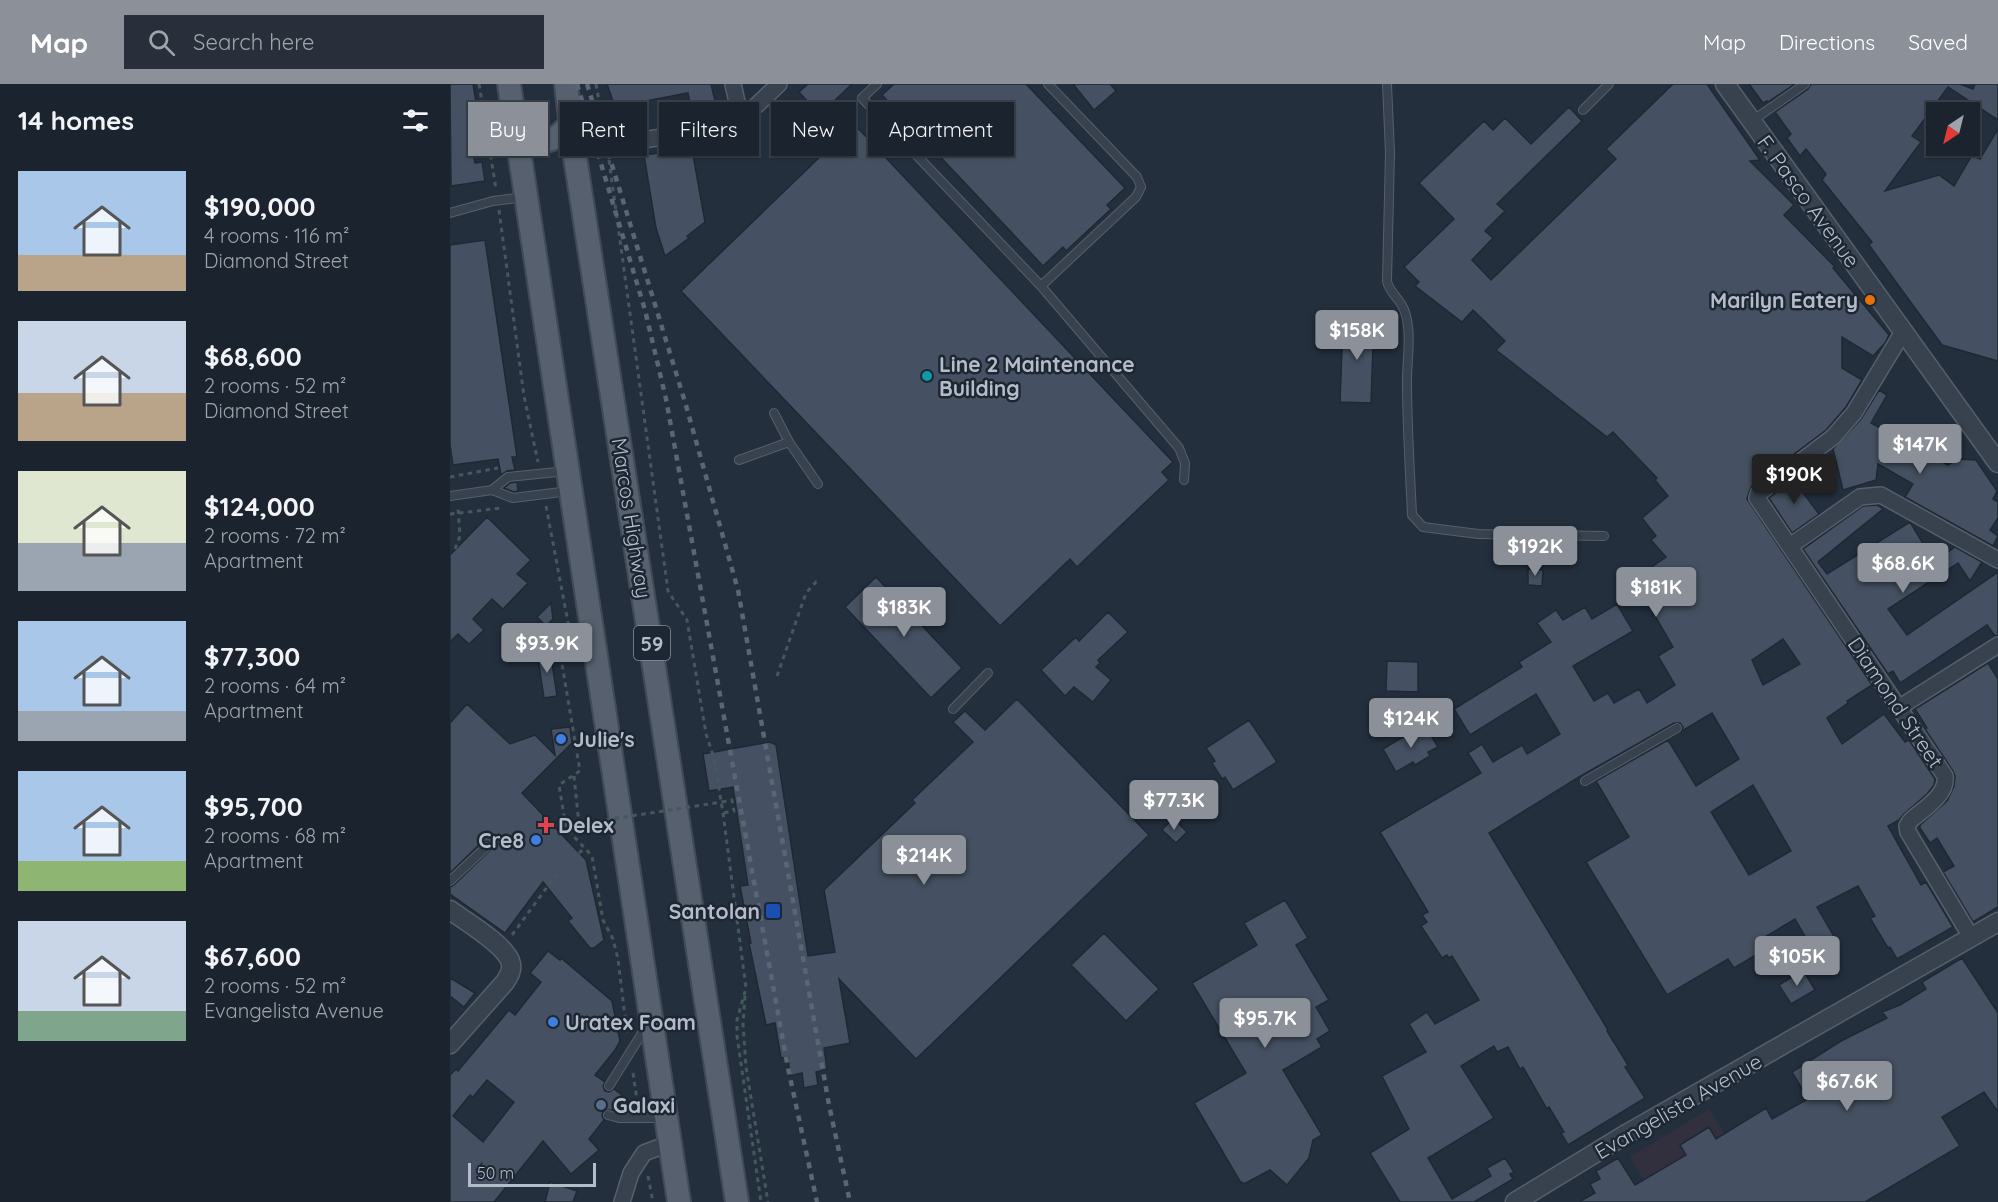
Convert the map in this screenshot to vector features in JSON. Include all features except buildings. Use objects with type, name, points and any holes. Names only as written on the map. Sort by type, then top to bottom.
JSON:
[{"type":"main road","points":[[510,84],[513,102]]},
{"type":"main road","name":"Marcos Highway","points":[[566,84],[568,102]]},
{"type":"main road","points":[[522,165],[532,154],[546,149],[560,152]]},
{"type":"main road","points":[[521,156],[679,1202]]},
{"type":"main road","name":"Marcos Highway","points":[[575,156],[737,1202]]},
{"type":"street","points":[[733,84],[737,102]]},
{"type":"street","points":[[759,103],[779,84]]},
{"type":"street","name":"F. Pasco Avenue","points":[[1725,84],[1998,464]]},
{"type":"street","name":"Diamond Street","points":[[1903,332],[1854,413],[1833,437],[1758,494],[1757,498],[1945,776],[1947,784],[1943,792],[1910,821],[1908,832],[1971,937]]},
{"type":"street","points":[[1790,546],[1860,497],[1881,495],[1998,560]]},
{"type":"street","points":[[1900,707],[1998,645]]},
{"type":"street","points":[[450,910],[507,955],[511,972],[505,982],[450,1044]]},
{"type":"street","name":"Evangelista Avenue","points":[[1515,1202],[1628,1133],[1998,922]]},
{"type":"street","points":[[622,1202],[630,1173],[644,1153],[670,1143]]},
{"type":"lane","points":[[877,84],[862,98],[1041,286],[1179,448],[1185,463],[1184,480]]},
{"type":"lane","points":[[1041,286],[1136,197],[1141,187],[1137,177],[1048,84]]},
{"type":"lane","points":[[1387,84],[1390,153],[1387,281],[1389,289],[1397,296],[1405,311],[1409,336],[1407,380],[1412,515],[1424,527],[1478,534],[1604,536]]},
{"type":"lane","points":[[1583,110],[1610,84]]},
{"type":"lane","points":[[1752,122],[1805,84]]},
{"type":"lane","points":[[450,213],[526,196]]},
{"type":"lane","points":[[774,413],[789,442],[818,484]]},
{"type":"lane","points":[[739,460],[789,442]]},
{"type":"lane","points":[[492,490],[508,477],[540,474],[569,481]]},
{"type":"lane","points":[[450,496],[492,490],[513,498],[544,495],[569,481]]},
{"type":"lane","points":[[953,709],[988,673]]},
{"type":"lane","points":[[1585,781],[1677,728]]},
{"type":"lane","points":[[450,881],[486,847]]},
{"type":"lane","points":[[609,1086],[652,1017]]},
{"type":"lane","points":[[608,1115],[619,1118],[667,1118]]},
{"type":"path","points":[[479,84],[498,201],[524,396],[540,474]]},
{"type":"path","points":[[596,84],[599,102]]},
{"type":"path","points":[[608,156],[668,591],[687,620],[706,734],[714,758],[723,813],[746,988],[743,1024],[746,1067],[768,1202]]},
{"type":"path","points":[[450,477],[506,466]]},
{"type":"path","points":[[544,495],[569,628],[561,658],[580,771],[559,785],[566,828],[592,856],[603,920],[613,939],[640,1119]]},
{"type":"path","points":[[450,514],[460,513],[460,536],[455,549]]},
{"type":"path","points":[[777,676],[806,593],[816,582],[821,581]]},
{"type":"path","points":[[574,776],[579,824],[732,800],[734,811],[723,813]]},
{"type":"path","points":[[579,853],[585,848]]},
{"type":"path","points":[[507,955],[556,875]]},
{"type":"path","points":[[736,919],[746,918]]},
{"type":"path","points":[[746,988],[737,1020],[737,1036],[761,1202]]},
{"type":"path","points":[[644,1153],[653,1202]]},
{"type":"shaded area","points":[[1709,1109],[1766,1202],[1658,1202],[1630,1157]]},
{"type":"railway","points":[[577,84],[645,310],[666,399],[788,1068],[817,1202]]},
{"type":"railway","points":[[587,84],[685,402],[738,590],[829,1105],[850,1202]]},
{"type":"place","name":"Marilyn Eatery","points":[[1870,300]]},
{"type":"place","name":"Line 2 Maintenance Building","points":[[927,376]]},
{"type":"place","name":"Julie's","points":[[561,739]]},
{"type":"place","name":"Delex","points":[[546,825]]},
{"type":"place","name":"Cre8","points":[[536,840]]},
{"type":"place","name":"Santolan","points":[[773,911]]},
{"type":"place","name":"Uratex Foam","points":[[553,1022]]},
{"type":"place","name":"Galaxi","points":[[601,1105]]}]
